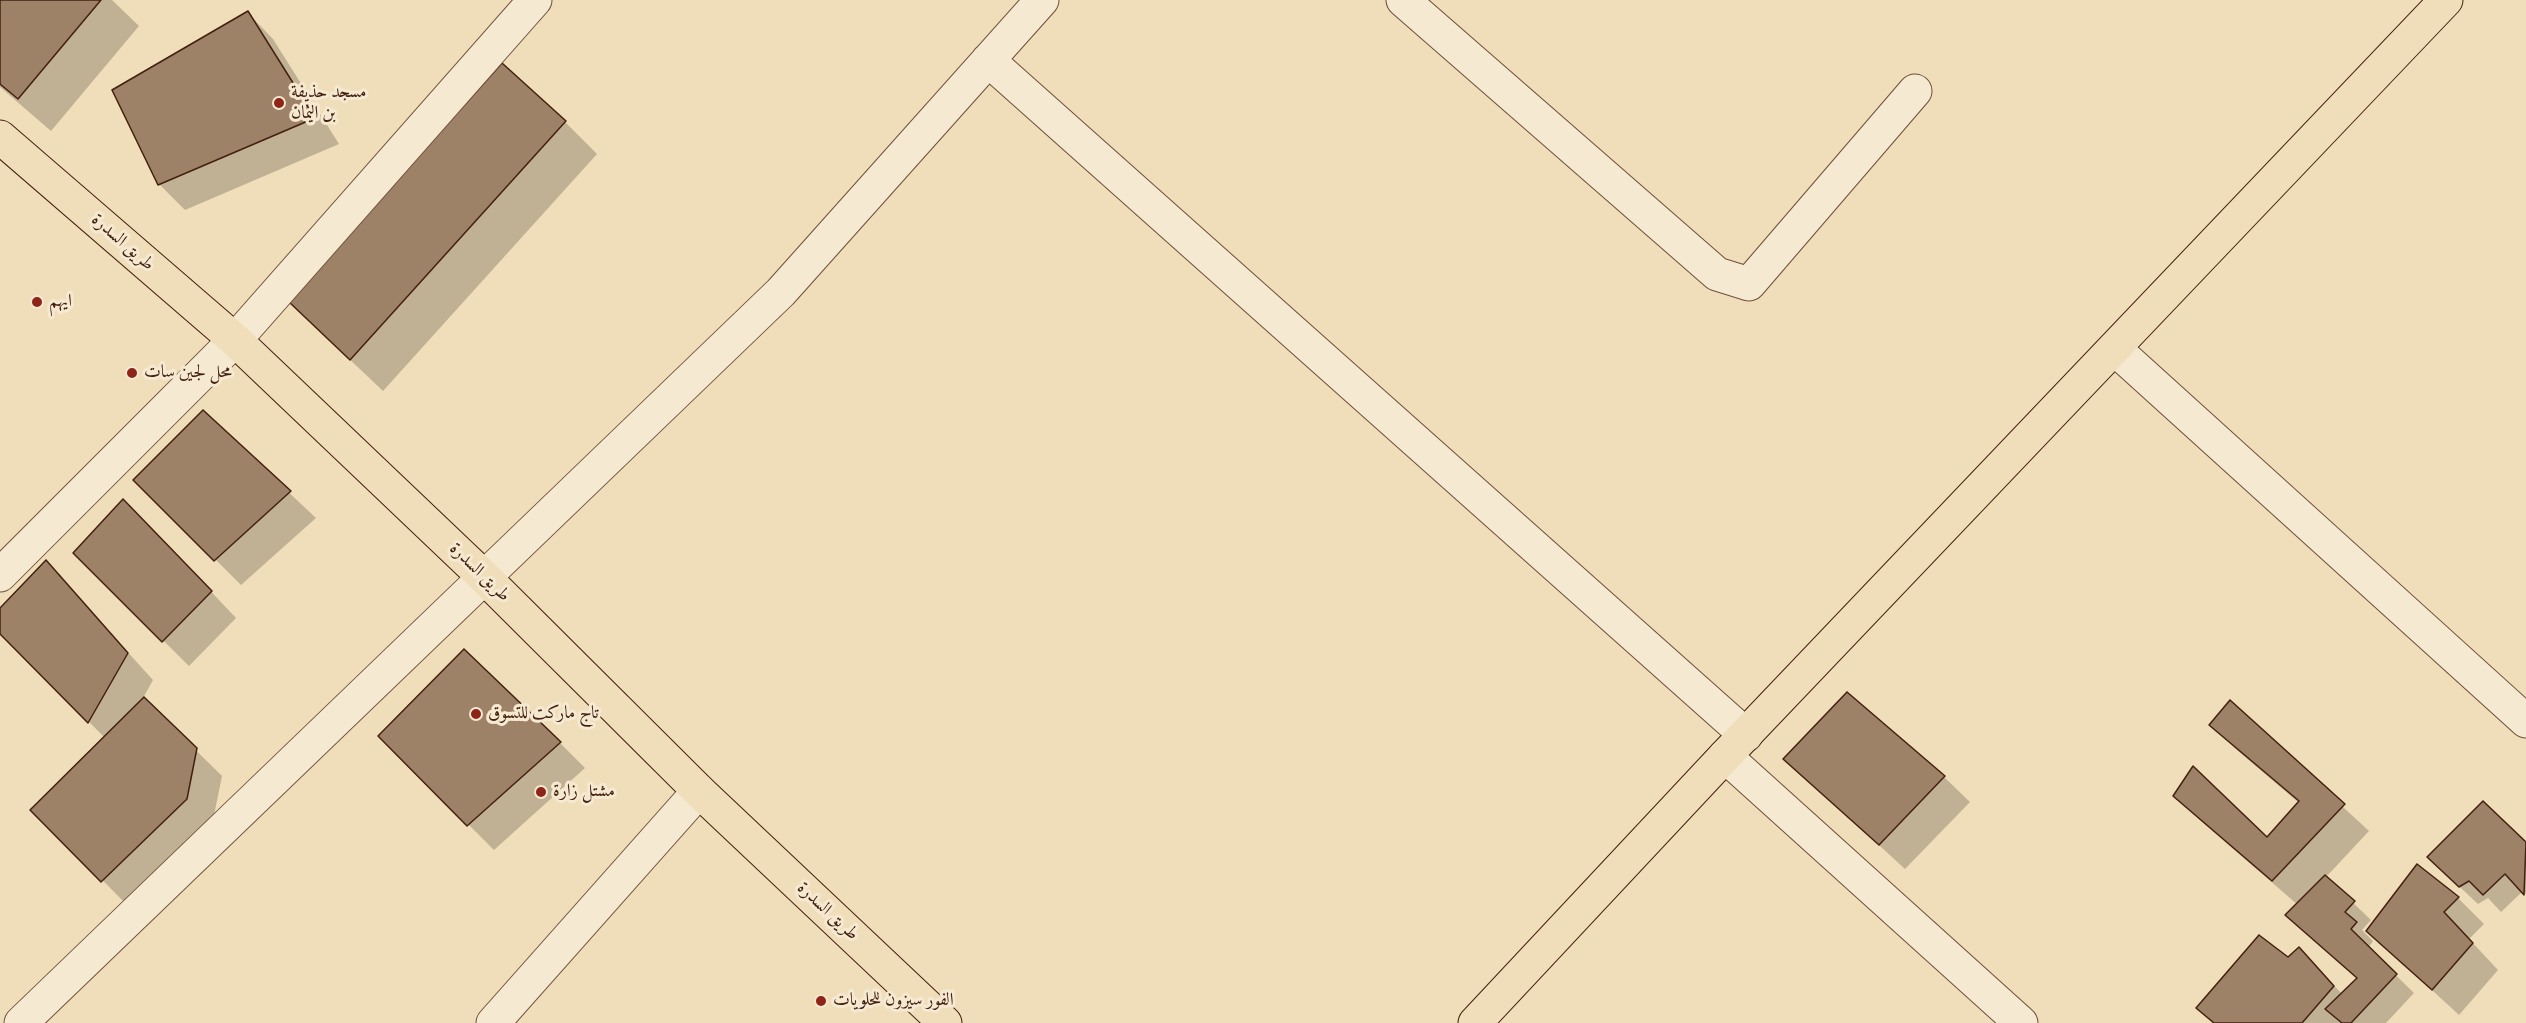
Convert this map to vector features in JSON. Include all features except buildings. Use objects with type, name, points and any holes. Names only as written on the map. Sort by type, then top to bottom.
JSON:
[{"type":"main road","points":[[1475,1023],[2446,0]]},
{"type":"main road","name":"طريق السدرة","points":[[0,137],[235,340],[484,578],[699,791],[945,1023]]},
{"type":"street","points":[[0,575],[235,340],[535,0]]},
{"type":"street","points":[[21,1023],[781,291],[1042,0]]},
{"type":"street","points":[[1403,0],[1717,274],[1749,284],[1916,91]]},
{"type":"street","points":[[988,60],[1736,746],[2022,1023]]},
{"type":"street","points":[[2115,349],[2526,721]]},
{"type":"street","points":[[500,1021],[699,791]]},
{"type":"place","name":"مسجد حذيفة بن اليمان","points":[[279,103]]},
{"type":"place","name":"ايهم","points":[[37,302]]},
{"type":"place","name":"محل لجين سات","points":[[132,373]]},
{"type":"place","name":"تاج ماركت للتسوق","points":[[476,714]]},
{"type":"place","name":"مشتل زارة","points":[[541,792]]},
{"type":"place","name":"الفور سيزون للحلويات","points":[[821,1001]]}]
